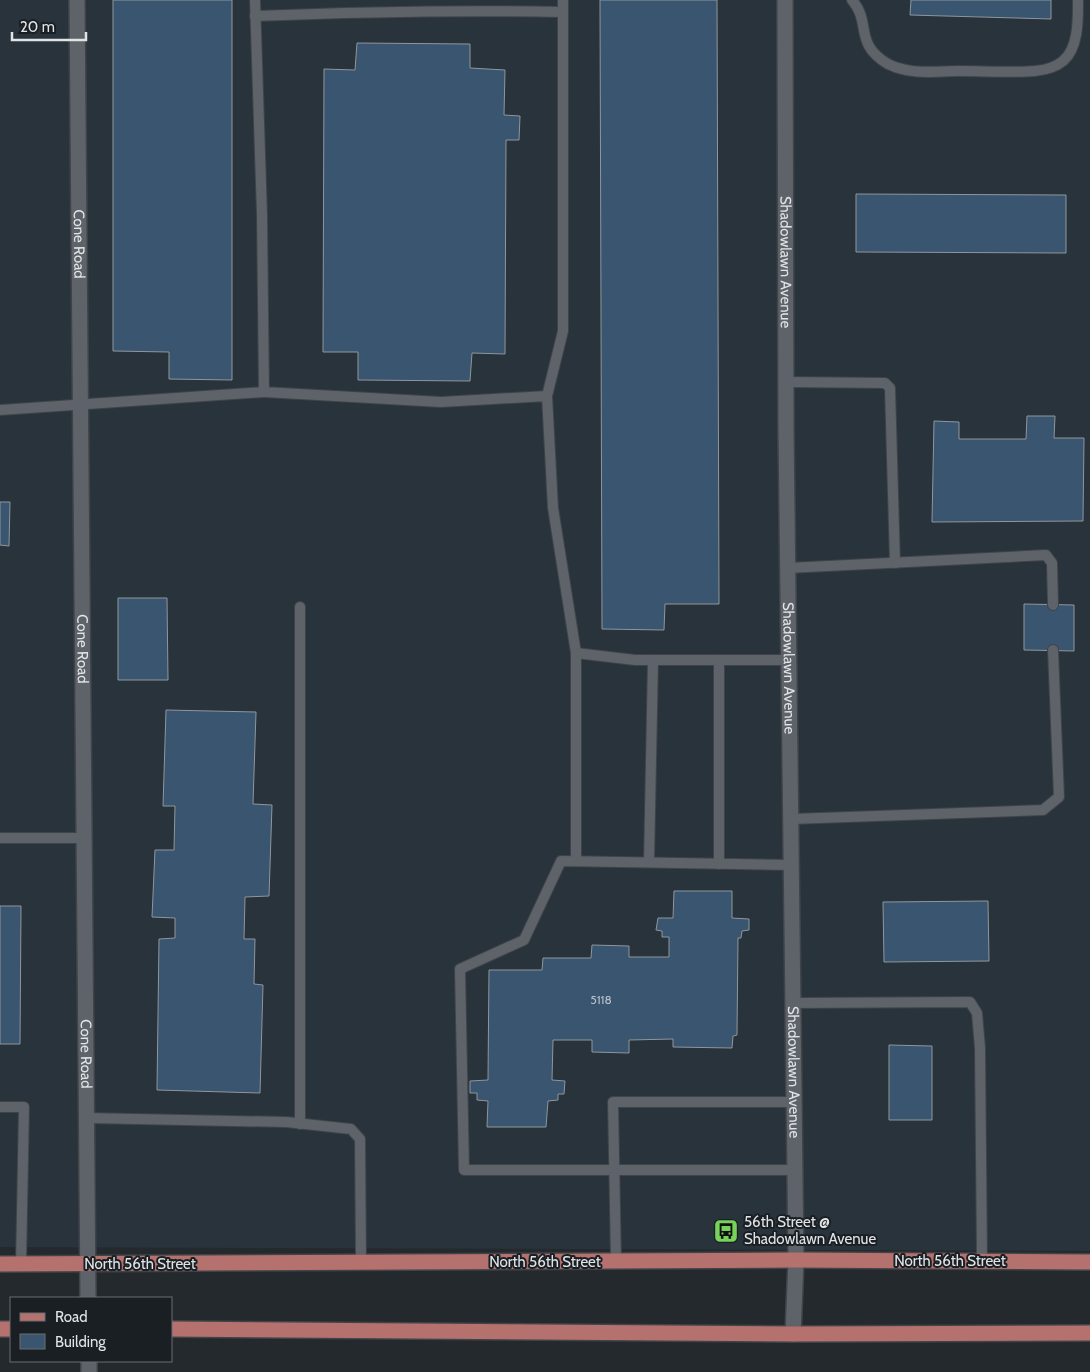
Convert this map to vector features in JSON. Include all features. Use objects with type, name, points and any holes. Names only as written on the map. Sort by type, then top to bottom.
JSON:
[{"type":"main road","name":"North 56th Street","points":[[0,1264],[796,1260],[1090,1262]]},
{"type":"main road","points":[[172,1329],[793,1334],[1090,1333]]},
{"type":"street","name":"Cone Road","points":[[77,0],[88,1297]]},
{"type":"street","name":"Shadowlawn Avenue","points":[[785,0],[786,382],[796,1260],[793,1334]]},
{"type":"lane","points":[[254,0],[262,216],[264,392]]},
{"type":"lane","points":[[563,0],[563,331],[547,396],[552,508],[576,653],[576,861]]},
{"type":"lane","points":[[852,0],[860,14],[867,43],[872,52],[879,58],[902,70],[943,71],[1034,71],[1054,66],[1064,60],[1075,40],[1078,28],[1078,0]]},
{"type":"lane","points":[[255,16],[467,10],[563,12]]},
{"type":"lane","points":[[786,382],[885,383],[890,388],[895,563]]},
{"type":"lane","points":[[0,410],[264,392],[442,402],[547,396]]},
{"type":"lane","points":[[788,568],[1046,555],[1052,563],[1053,605]]},
{"type":"lane","points":[[300,607],[300,1124]]},
{"type":"lane","points":[[791,819],[1043,810],[1059,797],[1053,650]]},
{"type":"lane","points":[[576,653],[635,660],[789,660]]},
{"type":"lane","points":[[649,862],[653,660]]},
{"type":"lane","points":[[719,660],[719,864]]},
{"type":"lane","points":[[0,838],[85,838]]},
{"type":"lane","points":[[791,865],[561,860],[524,940],[460,969],[464,1170],[795,1170]]},
{"type":"lane","points":[[793,1003],[970,1002],[977,1013],[980,1048],[982,1261]]},
{"type":"lane","points":[[616,1261],[613,1102],[794,1102]]},
{"type":"lane","points":[[0,1106],[24,1107],[21,1264]]},
{"type":"lane","points":[[87,1118],[300,1124],[351,1128],[360,1139],[361,1263]]},
{"type":"shaded area","points":[[0,0],[1090,0],[1090,1251],[0,1247]]},
{"type":"building","points":[[113,0],[232,0],[232,380],[169,379],[169,352],[113,351]]},
{"type":"building","points":[[600,0],[717,0],[719,604],[665,604],[664,630],[602,629]]},
{"type":"building","points":[[911,0],[1051,0],[1051,19],[910,15]]},
{"type":"building","points":[[357,43],[470,44],[470,68],[505,70],[504,115],[520,116],[519,140],[506,140],[505,354],[472,353],[470,381],[358,380],[358,352],[323,352],[324,69],[355,70]]},
{"type":"building","points":[[856,194],[1066,195],[1066,253],[856,252]]},
{"type":"building","points":[[1027,416],[1055,416],[1054,438],[1084,438],[1083,521],[932,522],[934,421],[959,422],[959,439],[1026,439]]},
{"type":"building","points":[[0,502],[10,502],[9,546],[0,545]]},
{"type":"building","points":[[118,598],[167,598],[168,680],[118,680]]},
{"type":"building","points":[[1024,604],[1074,605],[1074,651],[1024,650]]},
{"type":"building","points":[[166,710],[256,712],[253,804],[272,805],[269,896],[245,897],[244,939],[255,939],[254,984],[263,985],[260,1093],[157,1090],[159,939],[175,938],[175,918],[152,917],[155,850],[174,850],[175,806],[163,806]]},
{"type":"building","points":[[674,891],[732,891],[732,918],[749,919],[749,930],[742,931],[741,938],[738,938],[737,1035],[733,1036],[732,1048],[673,1047],[673,1039],[629,1040],[629,1053],[592,1052],[592,1040],[553,1040],[552,1080],[565,1081],[564,1094],[558,1094],[558,1100],[548,1101],[546,1127],[487,1127],[488,1101],[477,1100],[477,1093],[470,1093],[470,1081],[488,1080],[489,970],[542,970],[543,958],[591,958],[592,945],[629,946],[629,957],[669,957],[669,937],[662,937],[662,931],[656,930],[658,918],[673,918]]},
{"type":"building","points":[[988,901],[989,961],[884,962],[883,902]]},
{"type":"building","points":[[0,906],[21,906],[20,1044],[0,1044]]},
{"type":"building","points":[[889,1045],[932,1046],[932,1120],[889,1120]]},
{"type":"place","name":"56th Street @ Shadowlawn Avenue","points":[[726,1231]]}]
